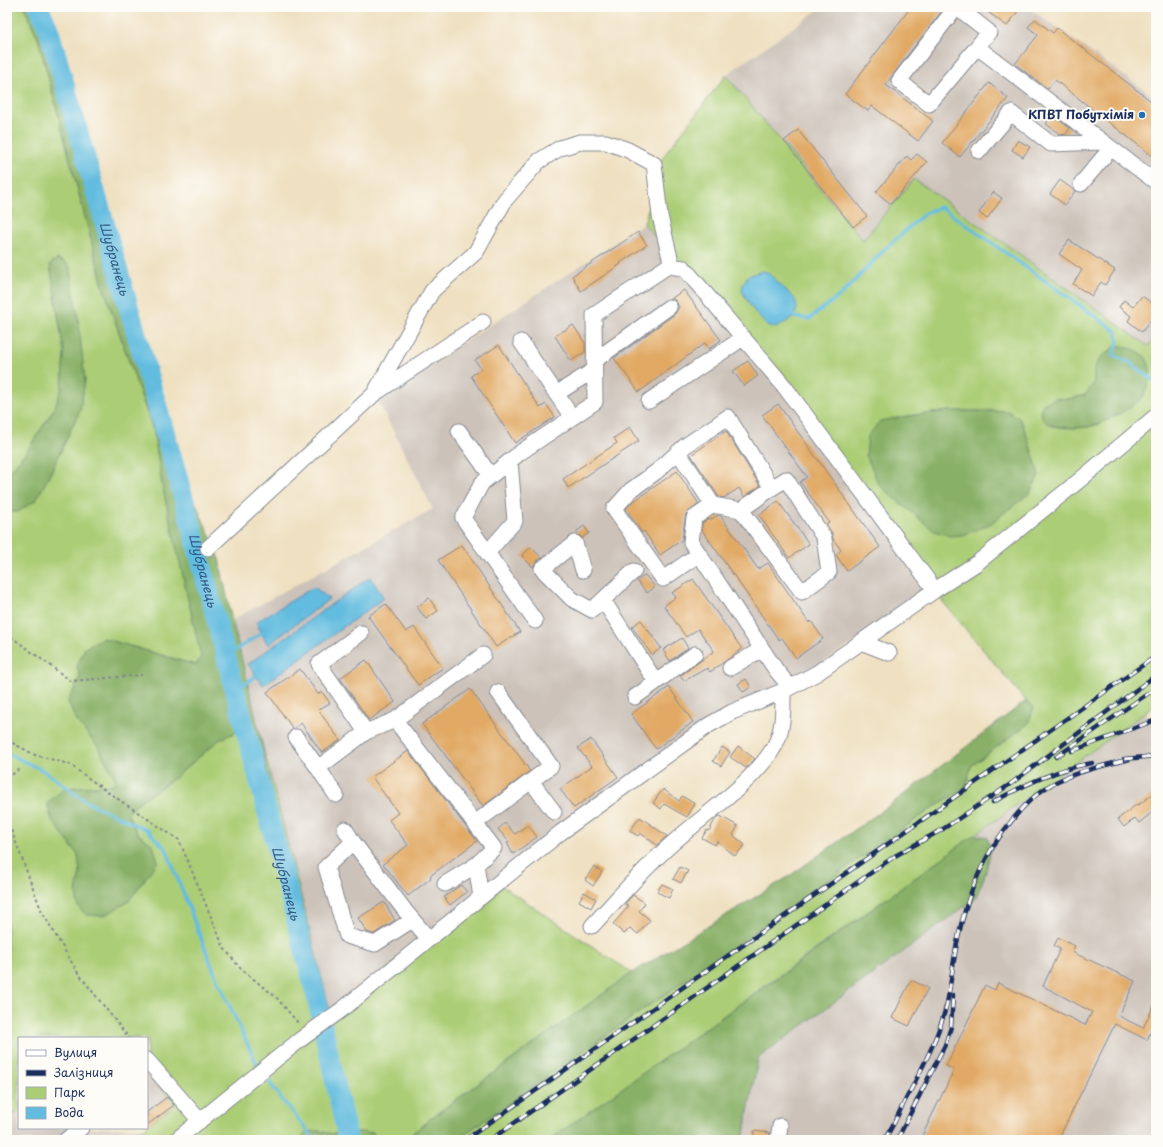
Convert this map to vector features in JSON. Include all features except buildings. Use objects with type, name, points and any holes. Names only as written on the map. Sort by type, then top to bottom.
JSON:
[{"type":"lane","points":[[957,7],[989,32],[978,47],[929,104],[899,81],[957,7]]},
{"type":"lane","points":[[978,47],[1156,182]]},
{"type":"lane","points":[[979,151],[1011,113],[1051,144],[1106,145]]},
{"type":"lane","points":[[374,394],[432,291],[476,252],[505,200],[538,160],[560,148],[580,142],[606,142],[628,150],[654,164],[660,216],[672,266]]},
{"type":"lane","points":[[1081,184],[1106,145]]},
{"type":"lane","points":[[535,622],[463,518],[482,483],[510,461],[595,402],[594,315],[668,266],[684,268],[784,386],[936,590]]},
{"type":"lane","points":[[556,394],[669,307]]},
{"type":"lane","points":[[208,548],[374,394],[483,322]]},
{"type":"lane","points":[[649,401],[743,338]]},
{"type":"lane","points":[[521,342],[572,417]]},
{"type":"lane","points":[[176,1140],[305,1036],[344,1008],[560,833],[709,725],[732,712],[787,689],[817,673],[977,563],[1156,416]]},
{"type":"lane","points":[[699,554],[663,579],[640,565],[614,509],[631,490],[656,472],[685,446],[728,417],[772,488]]},
{"type":"lane","points":[[459,431],[491,476]]},
{"type":"lane","points":[[678,452],[713,505]]},
{"type":"lane","points":[[487,553],[515,521],[510,461]]},
{"type":"lane","points":[[592,926],[674,841],[754,773],[772,751],[782,727],[787,689],[762,648],[691,542],[694,518],[713,505],[741,510],[802,592],[829,572],[824,538],[786,479],[741,510]]},
{"type":"lane","points":[[583,570],[575,543],[542,569],[572,599],[592,610],[640,565]]},
{"type":"lane","points":[[603,600],[656,682]]},
{"type":"lane","points":[[361,633],[319,664],[366,732]]},
{"type":"lane","points":[[861,642],[889,653]]},
{"type":"lane","points":[[730,668],[762,648]]},
{"type":"lane","points":[[634,697],[695,654]]},
{"type":"lane","points":[[318,768],[366,732],[395,720],[483,655]]},
{"type":"lane","points":[[475,823],[551,766],[498,692]]},
{"type":"lane","points":[[395,720],[494,848],[476,865],[445,884]]},
{"type":"lane","points":[[296,737],[336,796]]},
{"type":"lane","points":[[531,781],[554,812]]},
{"type":"lane","points":[[412,920],[375,944],[347,936],[326,867],[349,836],[412,920],[429,939]]},
{"type":"lane","points":[[476,865],[481,897]]},
{"type":"lane","points":[[148,1061],[200,1121]]},
{"type":"lane","points":[[66,1140],[80,1129]]},
{"type":"path","points":[[7,640],[10,636],[71,681],[142,675]]},
{"type":"path","points":[[7,740],[35,754],[69,764],[109,794],[179,840],[224,948],[241,969],[276,997],[305,1036]]},
{"type":"path","points":[[7,778],[20,769]]},
{"type":"path","points":[[7,819],[42,912],[78,973],[128,1037]]},
{"type":"shaded area","points":[[822,7],[1027,7],[1156,98],[1156,336],[1148,346],[863,240],[726,75]]},
{"type":"shaded area","points":[[644,224],[782,387],[933,590],[792,683],[732,710],[331,1014],[232,620],[433,509],[377,399]]},
{"type":"shaded area","points":[[1145,713],[1147,718],[1153,720],[1156,719],[1156,1140],[743,1140],[758,1058],[975,899],[987,837],[975,835]]},
{"type":"shaded area","points":[[148,1071],[175,1105],[148,1124]]},
{"type":"shaded area","points":[[18,1112],[18,1129],[142,1129],[126,1140],[7,1140],[7,1116]]},
{"type":"green space","points":[[7,7],[24,7],[38,38],[104,289],[154,433],[162,485],[202,656],[196,665],[102,638],[85,648],[77,666],[80,677],[68,702],[76,720],[98,747],[116,780],[112,785],[65,788],[52,820],[78,855],[80,872],[76,892],[153,845],[137,833],[128,814],[140,801],[173,779],[219,740],[257,722],[331,1014],[495,881],[632,973],[431,1118],[405,1140],[378,1140],[373,1133],[359,1132],[332,1134],[319,1131],[307,1132],[300,1140],[243,1140],[239,1136],[187,1140],[126,1140],[142,1129],[148,1129],[148,1124],[175,1105],[148,1071],[148,1037],[18,1037],[18,1112],[7,1116],[7,512],[9,513],[36,500],[80,410],[85,380],[50,264],[64,352],[62,388],[54,409],[29,448],[7,475]]},
{"type":"green space","points":[[24,7],[44,7],[54,33],[162,427],[218,554],[283,843],[325,1017],[319,1020],[242,729],[219,740],[173,779],[140,801],[128,814],[137,833],[153,845],[158,861],[128,902],[103,916],[87,915],[78,907],[76,892],[80,872],[78,855],[52,820],[47,803],[65,788],[112,785],[116,780],[98,747],[76,720],[68,702],[80,677],[77,666],[85,648],[102,638],[196,665],[201,656],[162,485],[154,433],[104,289],[38,38]]},
{"type":"green space","points":[[726,75],[863,240],[914,179],[1148,346],[1156,336],[1156,705],[549,1140],[456,1140],[931,809],[966,787],[971,766],[1027,724],[1034,708],[1026,701],[933,590],[782,387],[644,224],[662,158]],"holes":[[[762,271],[751,307],[742,291],[748,276]],[[1095,369],[1141,399],[1113,417],[1090,427],[1073,428],[1051,426],[1056,399],[1070,399],[1085,396],[1094,383]],[[949,411],[1007,411],[1019,418],[1023,425],[908,416]]]},
{"type":"green space","points":[[58,259],[69,265],[78,318],[85,380],[80,410],[36,500],[18,512],[7,512],[7,475],[29,448],[54,409],[62,388],[64,352],[50,264]]},
{"type":"green space","points":[[1117,345],[1136,350],[1147,360],[1150,375],[1143,397],[1118,415],[1097,425],[1067,428],[1057,427],[1044,420],[1041,413],[1043,404],[1056,398],[1070,399],[1085,395],[1094,383],[1094,369],[1101,357]]},
{"type":"green space","points":[[949,411],[1007,411],[1019,418],[1023,425],[1039,475],[1030,493],[990,524],[964,535],[950,536],[934,531],[879,485],[866,455],[868,436],[880,421]]},
{"type":"green space","points":[[1026,701],[1034,707],[1028,724],[971,766],[966,787],[931,809],[456,1140],[405,1140],[431,1118],[632,973],[788,877],[890,805]]},
{"type":"green space","points":[[974,835],[987,837],[991,849],[985,875],[975,899],[758,1058],[743,1140],[549,1140],[808,956]]},
{"type":"green space","points":[[319,1131],[332,1134],[359,1132],[373,1133],[378,1140],[300,1140],[307,1132]]},
{"type":"green space","points":[[200,1132],[239,1136],[243,1140],[187,1140]]},
{"type":"water","points":[[762,271],[767,272],[795,299],[797,308],[794,317],[776,328],[766,325],[751,307],[742,291],[743,284],[748,276]]},
{"type":"water","points":[[370,577],[384,598],[263,685],[248,664]]},
{"type":"water","points":[[314,587],[329,599],[268,645],[256,622]]},
{"type":"waterway","name":"Шубранець","points":[[39,7],[49,30],[189,517],[316,995],[348,1140]]},
{"type":"waterway","points":[[794,317],[809,319],[842,294],[884,250],[925,213],[941,207],[1116,331],[1118,343],[1113,355],[1131,363],[1156,382]]},
{"type":"waterway","points":[[226,656],[262,633]]},
{"type":"waterway","points":[[235,690],[256,676]]},
{"type":"waterway","points":[[7,753],[44,771],[87,802],[147,830],[166,849],[217,979],[259,1068]]},
{"type":"waterway","points":[[264,1074],[280,1097],[315,1140]]},
{"type":"railway","points":[[465,1140],[1156,656]]},
{"type":"railway","points":[[490,1140],[895,856],[943,829],[1009,785],[1156,675]]},
{"type":"railway","points":[[1056,757],[1156,688]]},
{"type":"railway","points":[[1072,751],[1156,720]]},
{"type":"railway","points":[[1124,759],[1156,756]]},
{"type":"railway","points":[[884,1140],[925,1063],[940,1027],[947,1003],[957,943],[965,909],[977,877],[993,846],[1029,801],[1053,783],[1077,773],[1130,759]]},
{"type":"railway","points":[[993,802],[1053,773],[1092,763]]},
{"type":"railway","points":[[897,1140],[945,1045],[951,1027],[953,995]]},
{"type":"place","name":"КПВТ Побутхімія","points":[[1142,115]]}]
